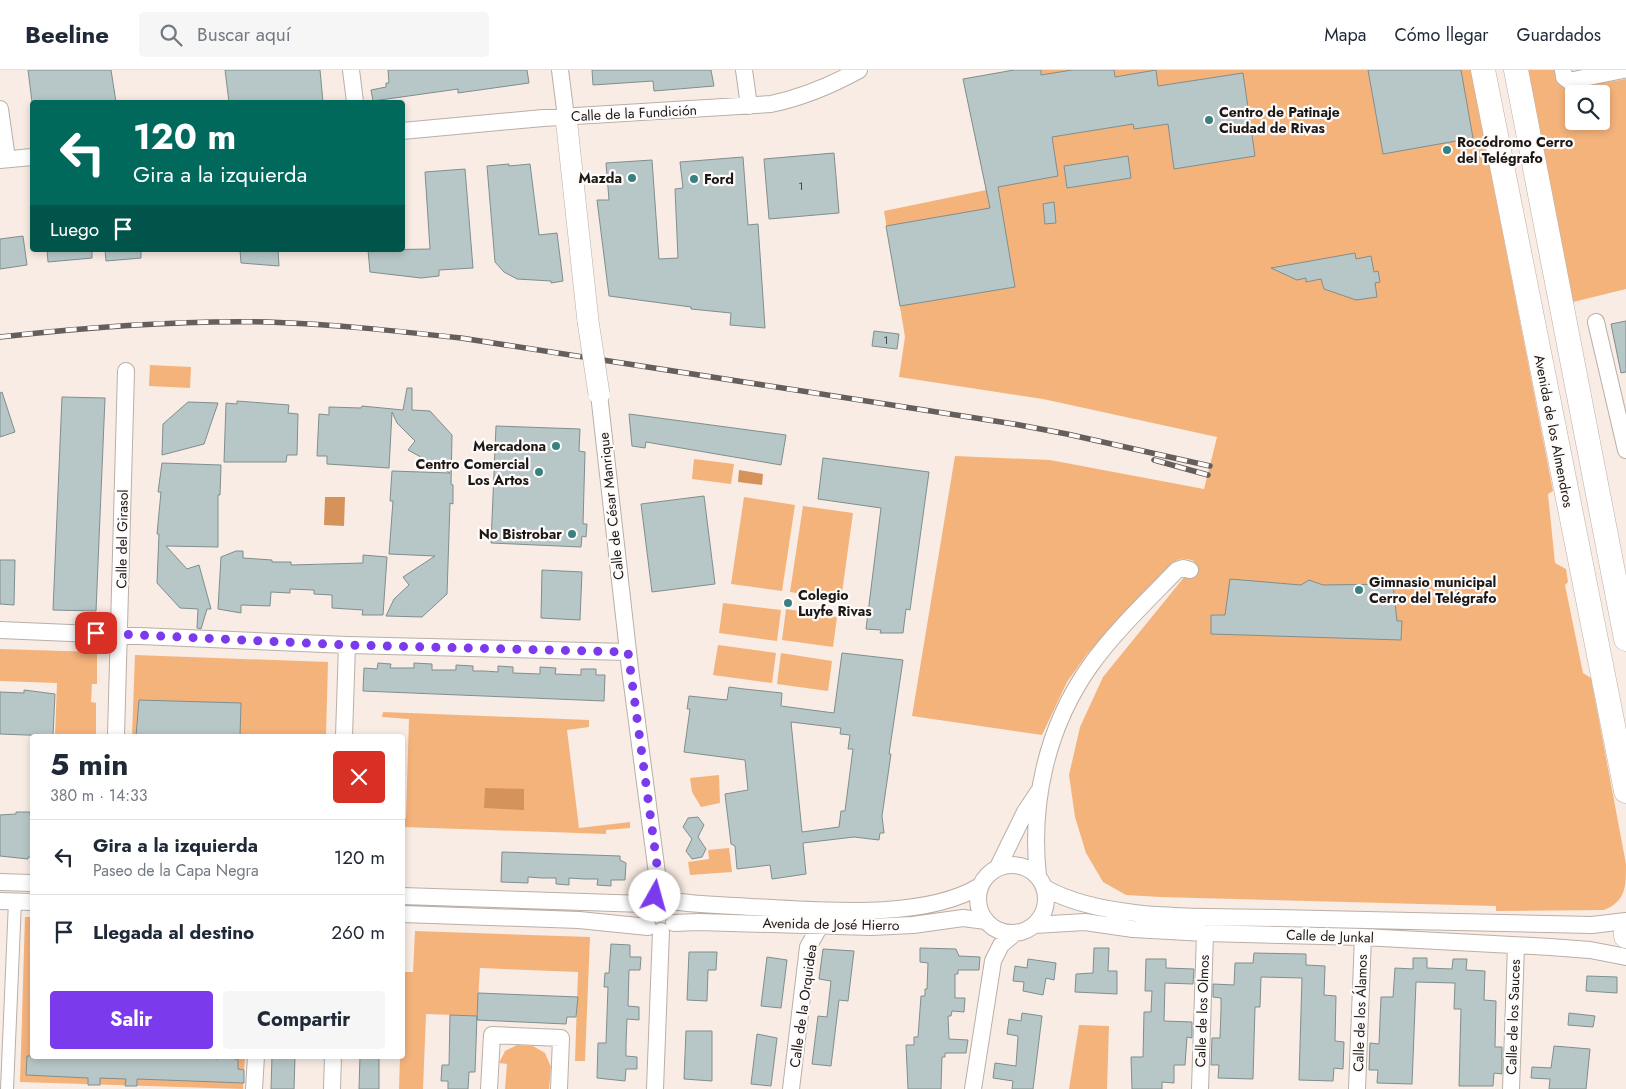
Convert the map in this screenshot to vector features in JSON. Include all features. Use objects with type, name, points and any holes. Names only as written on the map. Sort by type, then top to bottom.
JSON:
[{"type":"main road","name":"Avenida de los Almendros","points":[[1483,70],[1626,791]]},
{"type":"main road","points":[[1516,70],[1626,639]]},
{"type":"main road","points":[[1626,926],[1626,936]]},
{"type":"street","points":[[351,70],[355,100]]},
{"type":"street","points":[[560,70],[566,117]]},
{"type":"street","points":[[744,70],[749,106]]},
{"type":"street","name":"Calle de la Fundición","points":[[405,131],[566,117],[749,106],[802,97],[831,86],[859,70]]},
{"type":"street","points":[[1563,70],[1564,77],[1569,81],[1614,71]]},
{"type":"street","points":[[0,109],[3,159],[30,157]]},
{"type":"street","name":"Calle de César Manrique","points":[[566,117],[588,322],[599,394],[628,652],[666,898]]},
{"type":"street","points":[[1596,322],[1626,450]]},
{"type":"street","name":"Calle del Girasol","points":[[116,734],[126,371]]},
{"type":"street","points":[[973,1089],[993,961],[1001,946],[1015,933],[1034,925],[1040,919],[1046,904],[1035,846],[1040,790],[1048,748],[1063,713],[1090,666],[1122,627],[1177,570],[1183,568],[1190,570]]},
{"type":"street","points":[[0,630],[347,645],[628,652]]},
{"type":"street","points":[[344,734],[347,645]]},
{"type":"street","points":[[1015,933],[999,930],[986,921],[979,908],[980,886],[984,879],[998,867],[1025,812],[1040,790]]},
{"type":"street","points":[[998,867],[1020,865],[1041,882]]},
{"type":"street","points":[[0,882],[30,884]]},
{"type":"street","name":"Calle de Junkal","points":[[1041,882],[1056,894],[1092,905],[1172,916],[1592,925],[1626,921]]},
{"type":"street","name":"Avenida de José Hierro","points":[[666,898],[788,909],[874,910],[938,902],[959,896],[980,886]]},
{"type":"street","points":[[405,896],[645,904]]},
{"type":"street","points":[[655,1089],[661,927],[677,912],[666,898],[651,898],[645,904],[642,914],[661,927]]},
{"type":"street","points":[[7,1089],[8,901],[30,902]]},
{"type":"street","name":"Avenida de José Hierro","points":[[405,914],[579,920],[661,927],[698,922],[820,926],[913,925],[963,918],[986,921]]},
{"type":"street","name":"Calle de Junkal","points":[[1034,925],[1051,922],[1085,922],[1133,929],[1205,933],[1363,937],[1590,950],[1626,957]]},
{"type":"street","name":"Calle de la Orquidea","points":[[792,1089],[808,947],[820,926]]},
{"type":"street","name":"Calle de los Olmos","points":[[1200,1089],[1205,933]]},
{"type":"street","name":"Calle de los Álamos","points":[[1357,1089],[1363,937]]},
{"type":"street","name":"Calle de los Sauces","points":[[1511,1089],[1516,946]]},
{"type":"street","points":[[489,1089],[492,1035],[562,1038],[559,1089]]},
{"type":"street","points":[[254,1089],[256,1059]]},
{"type":"street","points":[[332,1089],[333,1059]]},
{"type":"shaded area","points":[[1014,70],[1471,70],[1553,491],[1548,494],[1555,563],[1566,569],[1568,582],[1565,585],[1583,673],[1591,678],[1626,864],[1625,886],[1621,898],[1617,902],[1604,910],[1496,911],[1496,906],[1126,895],[1103,882],[1086,853],[1075,817],[1069,775],[1080,727],[1103,677],[1194,565],[1194,561],[1181,559],[1169,566],[1087,654],[1067,682],[1042,735],[912,716],[955,456],[1050,460],[1204,489],[1217,437],[1043,399],[899,377],[905,337],[884,211],[986,190],[963,79]]},
{"type":"shaded area","points":[[1525,70],[1557,70],[1559,82],[1565,87],[1565,130],[1610,130],[1610,85],[1589,85],[1626,79],[1626,289],[1573,302]]},
{"type":"shaded area","points":[[150,365],[191,367],[190,388],[149,386]]},
{"type":"shaded area","points":[[694,459],[734,464],[731,484],[692,479]]},
{"type":"shaded area","points":[[739,470],[763,474],[762,485],[738,482]]},
{"type":"shaded area","points":[[325,497],[345,497],[344,526],[324,525]]},
{"type":"shaded area","points":[[744,497],[795,505],[782,591],[731,584]]},
{"type":"shaded area","points":[[803,506],[853,513],[841,600],[790,592]]},
{"type":"shaded area","points":[[723,603],[781,610],[777,641],[719,633]]},
{"type":"shaded area","points":[[786,609],[837,617],[833,647],[782,640]]},
{"type":"shaded area","points":[[718,645],[776,653],[772,683],[713,675]]},
{"type":"shaded area","points":[[0,649],[97,652],[97,684],[92,684],[91,702],[96,703],[96,734],[55,734],[57,683],[0,681]]},
{"type":"shaded area","points":[[781,653],[832,661],[828,691],[777,684]]},
{"type":"shaded area","points":[[135,655],[328,662],[326,734],[132,734]]},
{"type":"shaded area","points":[[383,712],[589,720],[589,727],[567,730],[579,828],[630,822],[630,828],[606,830],[606,834],[405,827],[409,719],[382,717]]},
{"type":"shaded area","points":[[719,775],[720,803],[701,807],[692,792],[690,778]]},
{"type":"shaded area","points":[[485,788],[524,789],[524,810],[484,808]]},
{"type":"shaded area","points":[[729,848],[732,872],[690,875],[688,862],[709,859],[708,850]]},
{"type":"shaded area","points":[[25,917],[30,917],[30,1059],[245,1059],[243,1089],[20,1082]]},
{"type":"shaded area","points":[[415,931],[590,937],[585,1061],[575,1061],[578,972],[480,968],[477,1016],[426,1014],[423,1089],[399,1089],[400,1059],[405,1059],[405,972],[413,972]]},
{"type":"shaded area","points":[[1079,1025],[1109,1026],[1107,1089],[1069,1089]]},
{"type":"shaded area","points":[[517,1045],[533,1046],[545,1053],[551,1067],[549,1089],[505,1089],[507,1064],[499,1063],[505,1051]]},
{"type":"building","points":[[28,70],[111,70],[116,100],[32,100]]},
{"type":"building","points":[[225,70],[320,70],[323,100],[229,100]]},
{"type":"building","points":[[388,70],[527,70],[529,83],[458,93],[458,89],[373,100],[371,90],[386,87],[386,83],[389,83]]},
{"type":"building","points":[[592,70],[711,70],[714,86],[654,91],[653,81],[593,85]]},
{"type":"building","points":[[1014,70],[1041,70],[1041,75],[1072,70],[1114,70],[1115,77],[1156,70],[1158,86],[1243,73],[1255,156],[1174,169],[1168,124],[1134,129],[1133,124],[1052,137],[1058,176],[998,187],[1015,287],[900,306],[886,226],[990,208],[963,79]]},
{"type":"building","points":[[1368,70],[1461,70],[1473,138],[1383,154]]},
{"type":"building","points":[[834,153],[839,213],[769,219],[764,159]]},
{"type":"building","points":[[1128,156],[1131,178],[1067,188],[1064,166]]},
{"type":"building","points":[[743,157],[748,225],[758,224],[765,328],[730,325],[731,313],[691,309],[691,307],[609,296],[597,200],[609,200],[606,163],[652,160],[659,259],[678,258],[675,189],[683,188],[680,162]]},
{"type":"building","points":[[509,164],[509,166],[530,164],[539,235],[557,233],[563,281],[551,283],[551,281],[517,279],[504,272],[495,262],[487,166]]},
{"type":"building","points":[[465,169],[473,268],[439,270],[439,276],[421,278],[370,272],[368,252],[405,252],[405,249],[430,249],[425,172]]},
{"type":"building","points":[[1054,202],[1056,223],[1045,224],[1043,204]]},
{"type":"building","points":[[23,236],[27,265],[0,269],[0,239]]},
{"type":"building","points":[[47,252],[92,252],[92,258],[48,262]]},
{"type":"building","points":[[105,252],[141,252],[141,258],[106,261]]},
{"type":"building","points":[[240,252],[278,252],[279,266],[241,263]]},
{"type":"building","points":[[1355,253],[1356,259],[1371,256],[1374,272],[1378,271],[1380,282],[1375,283],[1377,297],[1356,300],[1324,289],[1321,279],[1306,282],[1306,278],[1297,280],[1271,268]]},
{"type":"building","points":[[1626,321],[1626,372],[1621,373],[1611,324]]},
{"type":"building","points":[[874,331],[899,334],[897,349],[872,346]]},
{"type":"building","points":[[407,388],[412,388],[412,410],[430,411],[452,435],[451,484],[453,485],[453,504],[450,503],[447,594],[422,617],[386,616],[394,599],[409,585],[403,577],[435,556],[389,554],[393,501],[390,501],[392,471],[450,473],[408,450],[415,441],[397,423],[392,412],[389,468],[327,464],[327,456],[317,456],[319,414],[329,415],[329,407],[361,408],[362,406],[403,410]]},
{"type":"building","points":[[2,392],[15,432],[0,437],[0,393]]},
{"type":"building","points":[[62,397],[105,398],[96,611],[53,610]]},
{"type":"building","points":[[237,401],[289,405],[288,413],[298,414],[297,455],[287,455],[286,462],[224,462],[226,403],[237,404]]},
{"type":"building","points":[[188,402],[218,403],[204,444],[162,455],[163,424]]},
{"type":"building","points":[[629,414],[786,435],[781,465],[646,442],[645,448],[632,446]]},
{"type":"building","name":"Centro Comercial Los Artos","points":[[496,426],[580,429],[579,451],[585,452],[583,524],[587,524],[586,537],[582,536],[581,547],[491,543]]},
{"type":"building","points":[[823,458],[929,472],[910,610],[906,609],[903,633],[880,633],[881,630],[866,629],[881,508],[818,499]]},
{"type":"building","points":[[162,463],[221,465],[220,495],[218,495],[218,547],[166,546],[187,569],[199,565],[211,609],[207,609],[201,629],[197,628],[198,609],[180,608],[157,583],[159,534],[157,534],[161,492],[158,492]]},
{"type":"building","points":[[704,496],[715,584],[652,592],[641,504]]},
{"type":"building","points":[[236,551],[243,551],[243,558],[272,560],[272,562],[291,562],[291,565],[363,563],[363,555],[387,557],[383,615],[362,615],[363,610],[332,608],[332,595],[314,594],[314,590],[290,589],[290,593],[271,592],[270,606],[241,605],[241,613],[218,609],[221,557]]},
{"type":"building","points":[[0,560],[15,560],[14,605],[0,604]]},
{"type":"building","points":[[542,570],[582,572],[580,620],[541,618]]},
{"type":"building","points":[[1230,579],[1301,585],[1309,580],[1323,585],[1393,584],[1397,621],[1402,621],[1401,640],[1211,634],[1211,615],[1225,615]]},
{"type":"building","points":[[842,653],[903,660],[882,816],[884,833],[880,833],[879,840],[854,837],[803,843],[806,874],[772,879],[770,865],[737,869],[735,846],[731,844],[725,794],[748,790],[745,760],[684,752],[690,709],[687,709],[689,696],[727,700],[729,687],[782,693],[781,706],[834,713]],"holes":[[[791,722],[841,728],[840,734],[850,735],[848,749],[853,749],[845,811],[841,811],[839,827],[802,832]]]},
{"type":"building","points":[[378,663],[391,664],[390,668],[414,668],[414,663],[432,664],[432,670],[456,670],[456,665],[473,666],[473,671],[498,672],[498,666],[513,667],[513,673],[540,674],[540,667],[556,668],[555,674],[581,675],[581,669],[596,669],[596,675],[605,675],[604,701],[363,691],[364,668],[377,669]]},
{"type":"building","points":[[24,690],[55,694],[53,734],[0,734],[0,692],[24,693]]},
{"type":"building","points":[[139,700],[241,703],[240,734],[136,734]]},
{"type":"building","points":[[16,812],[30,812],[30,857],[28,859],[0,856],[0,815],[16,814]]},
{"type":"building","points":[[698,817],[704,825],[698,837],[706,849],[702,857],[692,859],[686,851],[692,839],[683,827],[688,818]]},
{"type":"building","points":[[502,852],[620,856],[620,860],[626,863],[625,880],[611,880],[611,886],[597,885],[598,879],[569,878],[569,885],[556,884],[556,878],[528,877],[528,883],[501,882]]},
{"type":"building","points":[[611,944],[630,945],[630,957],[641,957],[640,970],[629,970],[628,1006],[639,1007],[639,1020],[627,1019],[626,1044],[626,1056],[637,1057],[637,1069],[626,1069],[625,1081],[597,1078],[598,1043],[606,1043],[608,987],[604,987],[605,973],[609,973]]},
{"type":"building","points":[[920,948],[956,949],[959,956],[980,957],[979,970],[958,970],[958,974],[955,974],[955,998],[965,998],[964,1012],[952,1011],[951,1016],[948,1016],[949,1039],[968,1040],[966,1053],[945,1053],[945,1057],[942,1057],[941,1089],[908,1089],[906,1045],[914,1045],[914,1037],[918,1037],[921,996],[925,996],[925,989],[927,989],[928,963],[920,962]]},
{"type":"building","points":[[1094,948],[1109,948],[1108,971],[1117,971],[1117,994],[1075,992],[1076,974],[1093,973]]},
{"type":"building","points":[[823,949],[854,951],[848,1001],[839,1000],[831,1066],[812,1064],[818,1016],[827,1017],[831,981],[819,979]]},
{"type":"building","points":[[689,952],[717,952],[716,970],[708,970],[707,1001],[687,1000]]},
{"type":"building","points":[[1254,953],[1306,954],[1306,965],[1325,966],[1324,995],[1336,996],[1335,1041],[1344,1042],[1343,1069],[1334,1068],[1333,1081],[1299,1080],[1302,978],[1261,977],[1260,1007],[1255,1007],[1253,1079],[1218,1078],[1219,1065],[1211,1065],[1212,1038],[1220,1038],[1221,998],[1213,997],[1213,984],[1234,985],[1235,963],[1253,963]]},
{"type":"building","points":[[767,957],[787,960],[781,1008],[761,1006]]},
{"type":"building","points":[[1413,958],[1427,958],[1427,968],[1452,969],[1453,959],[1467,959],[1466,970],[1485,971],[1484,1000],[1496,1001],[1495,1047],[1502,1047],[1502,1074],[1494,1073],[1493,1086],[1459,1086],[1461,1009],[1454,1009],[1455,983],[1416,982],[1412,1084],[1377,1083],[1378,1070],[1369,1070],[1370,1043],[1379,1044],[1381,997],[1393,997],[1395,968],[1413,969]]},
{"type":"building","points":[[1028,959],[1056,963],[1054,980],[1046,978],[1043,995],[1023,991],[1024,982],[1013,981],[1015,966],[1027,968]]},
{"type":"building","points":[[1146,959],[1166,959],[1166,968],[1194,969],[1193,984],[1165,983],[1164,1021],[1192,1022],[1192,1038],[1187,1037],[1185,1065],[1174,1065],[1174,1083],[1162,1082],[1162,1089],[1132,1089],[1131,1057],[1143,1057],[1144,1012],[1151,1012],[1152,991],[1145,991]]},
{"type":"building","points":[[1587,976],[1617,977],[1617,993],[1586,991]]},
{"type":"building","points":[[478,993],[578,997],[576,1017],[567,1017],[566,1024],[477,1020]]},
{"type":"building","points":[[1022,1013],[1042,1016],[1033,1089],[1012,1089],[1013,1081],[993,1078],[995,1063],[1016,1066],[1018,1036],[1007,1034],[1009,1019],[1021,1021]]},
{"type":"building","points":[[1569,1013],[1595,1016],[1593,1027],[1568,1025]]},
{"type":"building","points":[[450,1015],[477,1016],[475,1072],[469,1072],[468,1089],[448,1089],[448,1081],[441,1081],[442,1065],[449,1065]]},
{"type":"building","points":[[686,1031],[712,1031],[712,1081],[684,1079]]},
{"type":"building","points":[[757,1034],[777,1038],[771,1086],[751,1084]]},
{"type":"building","points":[[1554,1046],[1590,1049],[1586,1089],[1549,1089],[1550,1079],[1531,1078],[1532,1067],[1551,1068]]},
{"type":"building","points":[[27,1056],[30,1056],[30,1059],[238,1059],[238,1069],[244,1070],[244,1083],[137,1079],[137,1086],[125,1086],[126,1079],[100,1078],[100,1085],[88,1085],[88,1078],[26,1075]]},
{"type":"building","points":[[272,1059],[295,1059],[294,1089],[271,1089]]},
{"type":"building","points":[[360,1059],[379,1059],[379,1089],[359,1089]]},
{"type":"railway","points":[[0,337],[67,330],[201,322],[317,324],[437,335],[1014,424],[1210,466]]},
{"type":"railway","points":[[1154,460],[1208,475]]},
{"type":"place","name":"Centro de Patinaje Ciudad de Rivas","points":[[1209,120]]},
{"type":"place","name":"Rocódromo Cerro del Telégrafo","points":[[1447,150]]},
{"type":"place","name":"Mazda","points":[[632,178]]},
{"type":"place","name":"Ford","points":[[694,179]]},
{"type":"place","name":"Mercadona","points":[[556,446]]},
{"type":"place","name":"Centro Comercial Los Artos","points":[[539,472]]},
{"type":"place","name":"No Bistrobar","points":[[572,534]]},
{"type":"place","name":"Gimnasio municipal Cerro del Telégrafo","points":[[1359,590]]},
{"type":"place","name":"Colegio Luyfe Rivas","points":[[788,603]]},
{"type":"route","points":[[96,633],[347,645],[628,652],[660,887],[660,896],[655,896]]}]
